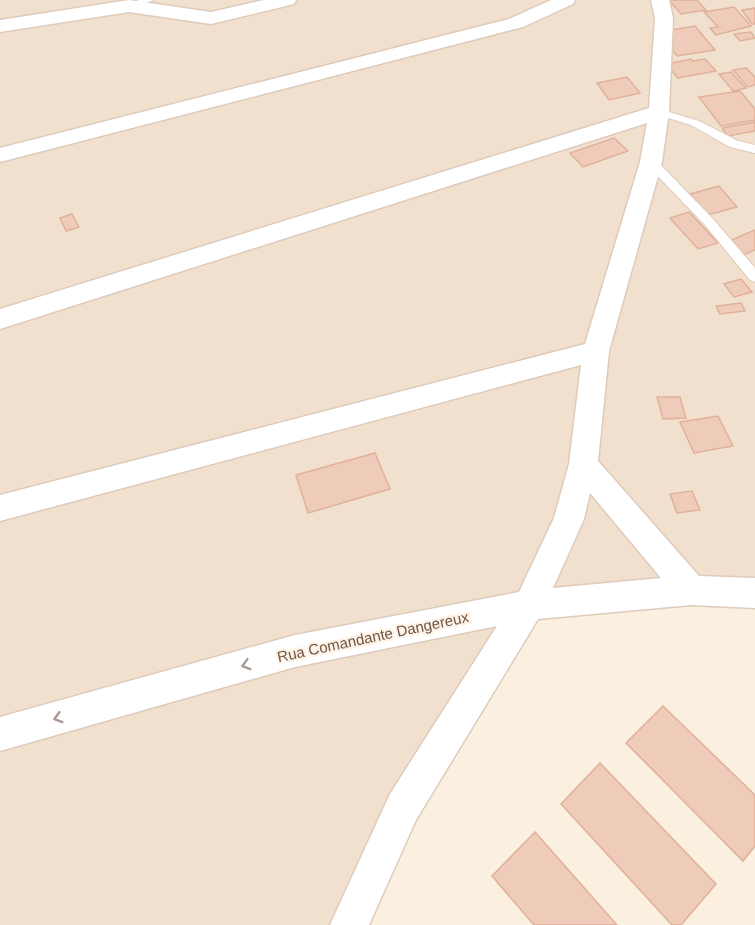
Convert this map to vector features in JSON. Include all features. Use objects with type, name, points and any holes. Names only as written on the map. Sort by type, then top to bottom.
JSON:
[{"type":"street","points":[[0,26],[129,6],[211,18],[287,0]]},
{"type":"street","points":[[0,155],[516,23],[566,0]]},
{"type":"street","points":[[349,925],[403,807],[529,604],[569,519],[583,464],[597,351],[651,162],[658,112],[664,18],[660,0]]},
{"type":"street","points":[[0,319],[658,112]]},
{"type":"street","points":[[0,508],[597,351]]},
{"type":"street","points":[[583,464],[691,590]]},
{"type":"street","name":"Rua Comandante Dangereux","points":[[0,734],[295,651],[529,604],[691,590],[755,593]]},
{"type":"lane","points":[[129,6],[149,0]]},
{"type":"lane","points":[[658,112],[695,123],[734,144],[755,149]]},
{"type":"lane","points":[[651,162],[709,222],[755,277]]},
{"type":"shaded area","points":[[0,0],[755,0],[755,593],[529,605],[349,925],[0,925]]},
{"type":"building","points":[[669,0],[697,0],[706,10],[681,14]]},
{"type":"building","points":[[734,7],[751,26],[716,35],[710,28],[718,27],[704,12]]},
{"type":"building","points":[[755,8],[755,24],[752,24],[742,10]]},
{"type":"building","points":[[695,26],[715,50],[677,56],[658,32]]},
{"type":"building","points":[[751,32],[755,38],[740,41],[734,34]]},
{"type":"building","points":[[691,59],[692,61],[705,59],[716,71],[678,78],[666,64]]},
{"type":"building","points":[[746,68],[755,77],[755,85],[748,87],[733,70]]},
{"type":"building","points":[[731,72],[746,88],[733,91],[719,74]]},
{"type":"building","points":[[627,77],[640,93],[609,100],[597,83]]},
{"type":"building","points":[[740,91],[755,109],[755,120],[721,126],[699,97]]},
{"type":"building","points":[[755,122],[755,131],[728,136],[722,128]]},
{"type":"building","points":[[614,138],[628,151],[583,167],[570,153]]},
{"type":"building","points":[[719,186],[737,207],[708,215],[690,194]]},
{"type":"building","points":[[689,212],[718,243],[698,249],[670,218]]},
{"type":"building","points":[[72,214],[79,227],[66,231],[60,218]]},
{"type":"building","points":[[755,230],[755,250],[743,255],[729,241]]},
{"type":"building","points":[[741,279],[752,292],[734,297],[724,284]]},
{"type":"building","points":[[741,303],[745,311],[720,314],[716,306]]},
{"type":"building","points":[[657,397],[680,397],[686,418],[663,419]]},
{"type":"building","points":[[718,416],[733,446],[694,453],[680,422]]},
{"type":"building","points":[[375,453],[390,489],[308,513],[296,475]]},
{"type":"building","points":[[692,491],[700,510],[677,513],[670,494]]},
{"type":"building","points":[[663,706],[755,795],[755,846],[743,861],[626,743]]},
{"type":"building","points":[[600,763],[716,884],[681,925],[672,925],[561,804]]},
{"type":"building","points":[[535,832],[617,925],[534,925],[492,876]]}]
